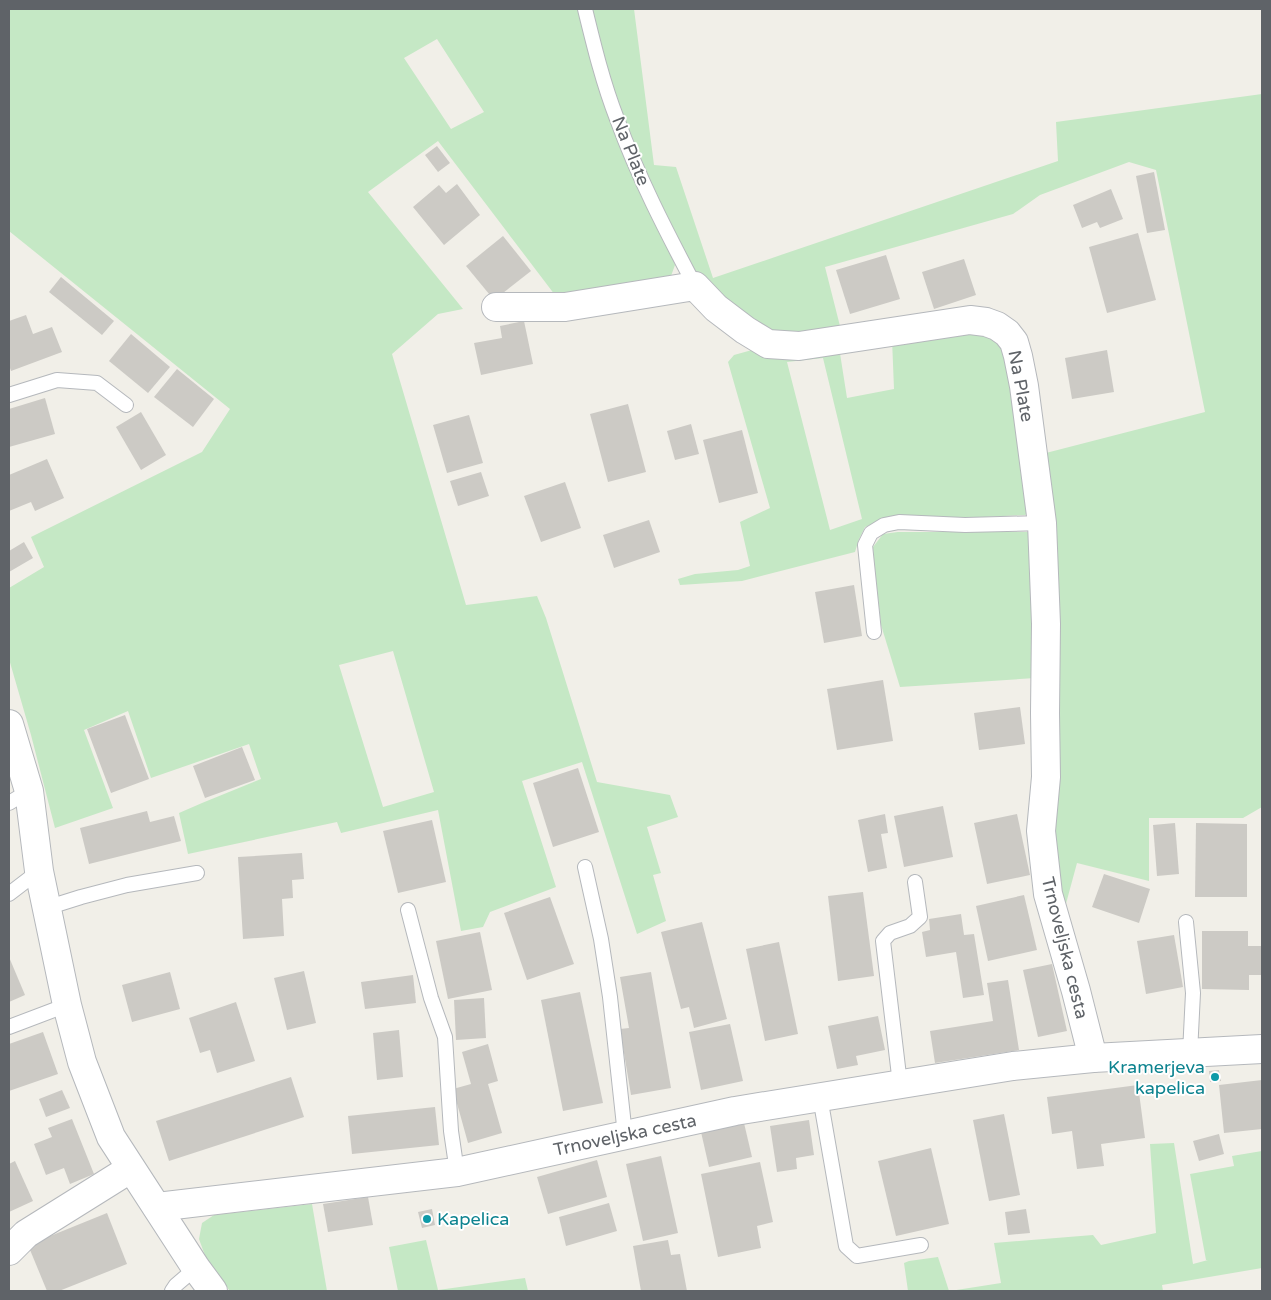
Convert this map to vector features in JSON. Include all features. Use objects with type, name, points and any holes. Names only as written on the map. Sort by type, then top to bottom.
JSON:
[{"type":"street","points":[[496,307],[565,307],[695,286]]},
{"type":"street","name":"Na Plate","points":[[695,286],[716,308],[745,330],[768,344],[799,346],[970,320],[986,322],[997,326],[1007,333],[1014,342],[1024,386],[1042,523],[1046,624],[1046,777]]},
{"type":"street","points":[[9,724],[19,797],[39,871],[66,1005],[82,1062],[110,1137],[196,1268],[214,1291]]},
{"type":"street","name":"Trnoveljska cesta","points":[[1046,777],[1041,831],[1048,894],[1093,1058]]},
{"type":"street","name":"Trnoveljska cesta","points":[[157,1207],[457,1172],[735,1111],[1013,1066],[1093,1058],[1262,1049]]},
{"type":"street","points":[[9,1250],[26,1234],[130,1169]]},
{"type":"lane","name":"Na Plate","points":[[585,9],[616,118],[643,183],[695,286]]},
{"type":"lane","points":[[9,395],[57,380],[97,383],[126,405]]},
{"type":"lane","points":[[874,632],[865,545],[871,533],[884,525],[899,522],[965,525],[1042,523]]},
{"type":"lane","points":[[585,867],[601,939],[610,997],[624,1135]]},
{"type":"lane","points":[[9,894],[39,871]]},
{"type":"lane","points":[[46,908],[81,896],[127,885],[198,873]]},
{"type":"lane","points":[[900,1084],[883,942],[890,933],[910,926],[920,917],[915,882]]},
{"type":"lane","points":[[408,910],[431,998],[445,1037],[451,1131],[457,1172]]},
{"type":"lane","points":[[1186,922],[1193,993],[1190,1053]]},
{"type":"lane","points":[[9,1027],[66,1005]]},
{"type":"lane","points":[[820,1097],[846,1246],[857,1256],[920,1245]]},
{"type":"lane","points":[[172,1291],[176,1284],[196,1268]]},
{"type":"green space","points":[[9,9],[580,9],[675,265],[671,276],[558,299],[438,141],[368,192],[463,309],[438,314],[392,354],[466,605],[537,596],[546,618],[597,782],[670,795],[678,817],[647,827],[661,873],[653,875],[666,921],[637,934],[582,762],[522,781],[556,887],[490,912],[483,927],[461,931],[438,810],[341,833],[337,822],[188,854],[179,813],[261,779],[249,744],[151,778],[128,711],[84,730],[113,808],[55,828],[9,659],[9,588],[44,567],[31,537],[202,452],[230,409],[9,231]],"holes":[[[437,39],[484,112],[451,129],[404,58]],[[393,651],[434,792],[383,807],[339,665]]]},
{"type":"green space","points":[[591,9],[634,9],[654,165],[676,167],[713,278],[1058,161],[1056,122],[1262,94],[1262,807],[1243,818],[1149,818],[1149,881],[1077,863],[1064,911],[1054,892],[1042,454],[1205,412],[1156,170],[1129,162],[1040,195],[1013,214],[825,267],[841,330],[770,337],[702,282],[670,230],[637,160],[608,76]]},
{"type":"green space","points":[[966,327],[1006,344],[1033,510],[1025,515],[882,520],[865,527],[855,552],[742,581],[680,585],[678,579],[695,574],[738,570],[750,566],[740,522],[770,508],[728,362],[734,355],[752,350],[839,347],[847,398],[894,389],[892,339]],"holes":[[[823,358],[862,519],[830,530],[787,362]]]},
{"type":"green space","points":[[898,532],[1029,532],[1035,678],[900,687],[881,625],[873,547],[883,534]]},
{"type":"green space","points":[[1174,1143],[1193,1264],[1208,1260],[1206,1260],[1190,1174],[1234,1166],[1232,1156],[1262,1151],[1262,1268],[1162,1285],[1163,1291],[950,1291],[1001,1283],[994,1243],[1093,1235],[1101,1245],[1156,1233],[1150,1144]]},
{"type":"green space","points":[[312,1204],[327,1291],[230,1291],[209,1265],[199,1239],[202,1223],[214,1215]]},
{"type":"green space","points":[[426,1240],[438,1290],[525,1278],[528,1291],[398,1291],[389,1247]]},
{"type":"green space","points":[[938,1257],[949,1291],[908,1291],[904,1263]]},
{"type":"building","points":[[437,146],[450,163],[438,172],[425,155]]},
{"type":"building","points":[[1154,172],[1165,230],[1147,233],[1136,176]]},
{"type":"building","points":[[457,184],[480,215],[444,245],[413,207],[439,185],[446,193]]},
{"type":"building","points":[[1111,189],[1123,219],[1100,228],[1097,222],[1082,228],[1073,205]]},
{"type":"building","points":[[1138,233],[1156,300],[1107,313],[1089,247]]},
{"type":"building","points":[[503,236],[531,271],[494,300],[466,266]]},
{"type":"building","points":[[886,255],[900,299],[850,314],[836,270]]},
{"type":"building","points":[[964,259],[976,295],[934,309],[922,272]]},
{"type":"building","points":[[61,277],[114,321],[102,335],[49,292]]},
{"type":"building","points":[[26,315],[33,334],[52,327],[62,352],[11,371],[9,365],[9,321]]},
{"type":"building","points":[[524,321],[533,364],[481,375],[474,343],[502,338],[500,326]]},
{"type":"building","points":[[131,334],[170,367],[148,393],[109,361]]},
{"type":"building","points":[[1107,350],[1114,392],[1072,399],[1065,358]]},
{"type":"building","points":[[177,369],[214,399],[193,427],[154,397]]},
{"type":"building","points":[[45,398],[55,434],[9,447],[9,409]]},
{"type":"building","points":[[628,404],[646,472],[608,482],[590,414]]},
{"type":"building","points":[[141,412],[166,455],[141,470],[116,427]]},
{"type":"building","points":[[469,415],[483,463],[447,473],[433,425]]},
{"type":"building","points":[[691,424],[699,454],[675,460],[667,431]]},
{"type":"building","points":[[742,430],[758,493],[719,503],[703,440]]},
{"type":"building","points":[[47,459],[64,498],[35,511],[31,502],[9,511],[9,475]]},
{"type":"building","points":[[481,472],[489,496],[458,506],[450,481]]},
{"type":"building","points":[[565,482],[581,528],[541,542],[524,496]]},
{"type":"building","points":[[649,520],[660,552],[614,568],[603,535]]},
{"type":"building","points":[[24,542],[33,558],[9,572],[9,551]]},
{"type":"building","points":[[854,585],[862,636],[824,643],[815,592]]},
{"type":"building","points":[[883,680],[893,741],[837,750],[827,689]]},
{"type":"building","points":[[1020,707],[1025,744],[979,750],[974,713]]},
{"type":"building","points":[[125,715],[149,779],[111,793],[87,729]]},
{"type":"building","points":[[242,747],[255,780],[205,798],[193,766]]},
{"type":"building","points":[[578,768],[599,832],[553,847],[533,783]]},
{"type":"building","points":[[943,806],[953,857],[904,867],[894,816]]},
{"type":"building","points":[[147,811],[150,822],[174,816],[181,841],[89,864],[80,828]]},
{"type":"building","points":[[885,814],[888,833],[881,834],[887,868],[868,872],[858,820]]},
{"type":"building","points":[[1017,814],[1030,875],[987,884],[974,823]]},
{"type":"building","points":[[432,820],[446,882],[398,893],[383,831]]},
{"type":"building","points":[[1175,823],[1179,874],[1157,876],[1153,825]]},
{"type":"building","points":[[1196,823],[1247,824],[1247,897],[1195,897]]},
{"type":"building","points":[[302,853],[304,879],[292,880],[293,898],[282,899],[284,936],[243,939],[238,857]]},
{"type":"building","points":[[1104,874],[1150,889],[1139,923],[1092,907]]},
{"type":"building","points":[[863,892],[874,976],[838,981],[828,896]]},
{"type":"building","points":[[1024,895],[1037,950],[988,961],[976,906]]},
{"type":"building","points":[[550,897],[574,964],[527,980],[504,913]]},
{"type":"building","points":[[961,914],[964,935],[974,934],[984,995],[963,998],[956,952],[926,957],[922,932],[930,930],[929,919]]},
{"type":"building","points":[[702,922],[727,1019],[694,1028],[689,1007],[681,1009],[661,932]]},
{"type":"building","points":[[1202,931],[1248,931],[1248,946],[1261,946],[1261,975],[1249,975],[1249,990],[1202,989]]},
{"type":"building","points":[[480,932],[492,990],[448,999],[436,941]]},
{"type":"building","points":[[1174,935],[1183,987],[1146,994],[1137,941]]},
{"type":"building","points":[[779,942],[798,1034],[765,1041],[746,949]]},
{"type":"building","points":[[9,957],[25,995],[9,1002]]},
{"type":"building","points":[[1052,964],[1067,1031],[1038,1037],[1023,970]]},
{"type":"building","points":[[304,971],[316,1023],[287,1030],[274,978]]},
{"type":"building","points":[[170,972],[180,1009],[132,1022],[122,985]]},
{"type":"building","points":[[651,972],[671,1088],[631,1095],[620,1029],[629,1028],[620,977]]},
{"type":"building","points":[[413,975],[416,1003],[365,1009],[361,982]]},
{"type":"building","points":[[1008,980],[1019,1050],[935,1063],[930,1031],[993,1021],[987,983]]},
{"type":"building","points":[[580,992],[603,1103],[563,1111],[541,1000]]},
{"type":"building","points":[[484,998],[486,1038],[456,1040],[454,1000]]},
{"type":"building","points":[[236,1002],[255,1061],[217,1073],[210,1050],[200,1053],[189,1018]]},
{"type":"building","points":[[878,1016],[885,1050],[856,1056],[858,1065],[837,1069],[828,1026]]},
{"type":"building","points":[[730,1024],[743,1081],[701,1090],[689,1032]]},
{"type":"building","points":[[399,1030],[403,1077],[377,1080],[373,1033]]},
{"type":"building","points":[[43,1032],[58,1074],[9,1091],[9,1044]]},
{"type":"building","points":[[488,1044],[498,1081],[488,1084],[502,1133],[468,1143],[453,1089],[471,1084],[462,1052]]},
{"type":"building","points":[[1219,1070],[1221,1081],[1210,1082],[1209,1071]]},
{"type":"building","points":[[291,1077],[304,1117],[169,1161],[156,1121]]},
{"type":"building","points":[[1262,1080],[1262,1129],[1224,1133],[1219,1085]]},
{"type":"building","points":[[1138,1085],[1145,1138],[1101,1144],[1104,1166],[1077,1169],[1072,1131],[1052,1134],[1047,1097]]},
{"type":"building","points":[[62,1090],[70,1108],[46,1117],[39,1099]]},
{"type":"building","points":[[435,1107],[439,1145],[352,1154],[348,1116]]},
{"type":"building","points":[[1004,1114],[1020,1195],[989,1201],[973,1120]]},
{"type":"building","points":[[72,1119],[94,1174],[70,1184],[64,1168],[46,1175],[34,1144],[52,1137],[48,1128]]},
{"type":"building","points":[[809,1120],[814,1155],[796,1158],[797,1169],[777,1172],[770,1126]]},
{"type":"building","points":[[744,1123],[752,1157],[709,1167],[701,1132]]},
{"type":"building","points":[[1219,1134],[1224,1154],[1199,1161],[1193,1141]]},
{"type":"building","points":[[931,1148],[949,1224],[896,1236],[878,1161]]},
{"type":"building","points":[[661,1156],[678,1233],[643,1241],[626,1164]]},
{"type":"building","points":[[597,1160],[607,1197],[548,1214],[537,1177]]},
{"type":"building","points":[[15,1161],[33,1201],[9,1212],[9,1164]]},
{"type":"building","points":[[760,1162],[773,1222],[757,1226],[761,1248],[718,1257],[701,1174]]},
{"type":"building","points":[[368,1197],[373,1225],[328,1232],[323,1204]]},
{"type":"building","points":[[609,1203],[617,1231],[566,1246],[559,1217]]},
{"type":"building","points":[[432,1209],[435,1225],[422,1228],[418,1212]]},
{"type":"building","points":[[1026,1209],[1030,1233],[1008,1235],[1005,1212]]},
{"type":"building","points":[[107,1213],[127,1264],[59,1291],[47,1291],[28,1245]]},
{"type":"building","points":[[668,1240],[671,1255],[680,1254],[687,1291],[641,1291],[633,1246]]},
{"type":"place","name":"Kramerjeva kapelica","points":[[1215,1077]]},
{"type":"place","name":"Kapelica","points":[[427,1219]]}]
